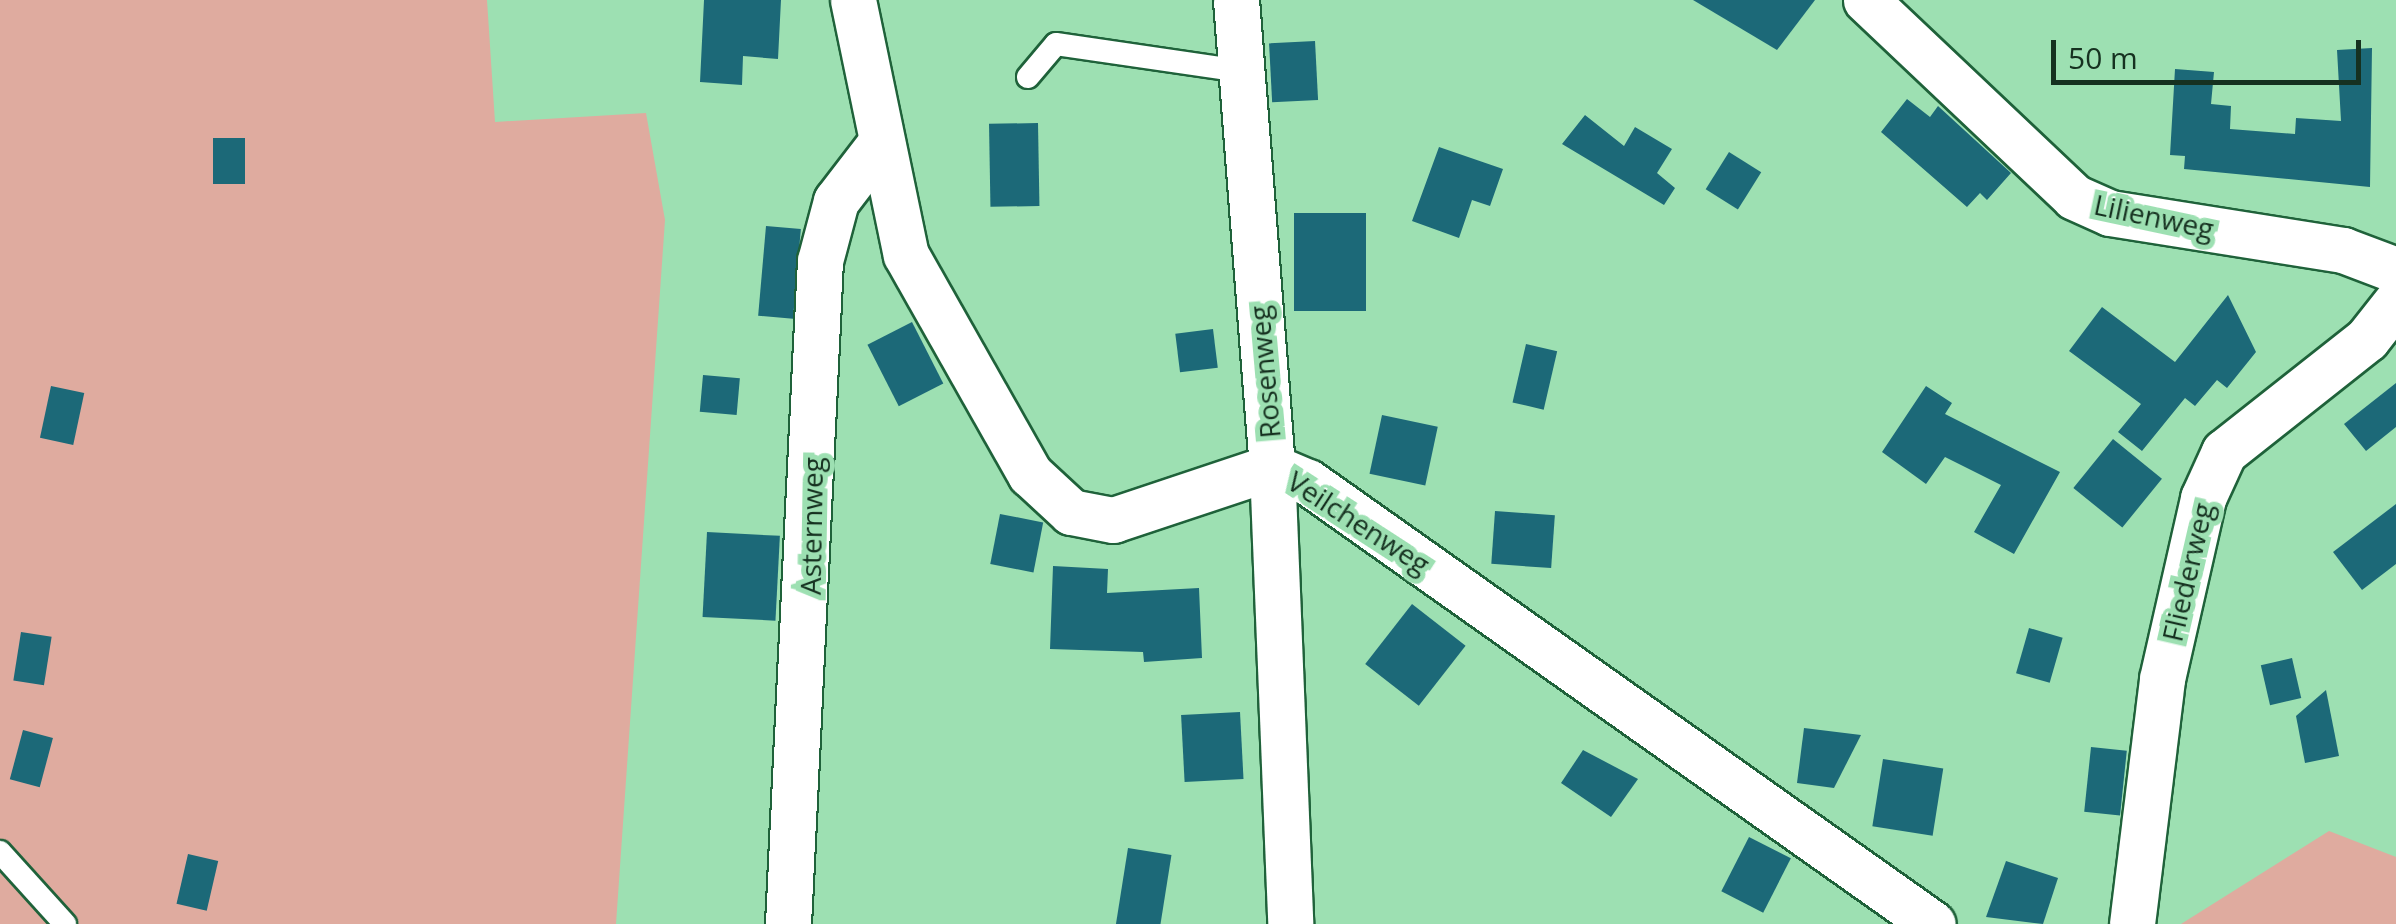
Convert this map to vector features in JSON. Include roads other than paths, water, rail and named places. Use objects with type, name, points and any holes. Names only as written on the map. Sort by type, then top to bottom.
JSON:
[{"type":"street","name":"Veilchenweg","points":[[853,0],[879,145],[906,254],[1030,474],[1071,512],[1113,520],[1272,467],[1308,482],[1933,924]]},
{"type":"street","name":"Rosenweg","points":[[1236,0],[1272,467],[1290,924]]},
{"type":"street","name":"Lilienweg","points":[[1866,0],[2074,197],[2110,212],[2343,250],[2396,270]]},
{"type":"street","name":"Asternweg","points":[[788,924],[820,261],[836,201],[879,145]]},
{"type":"street","name":"Fliederweg","points":[[2132,924],[2162,679],[2204,498],[2224,452],[2367,340],[2396,302]]},
{"type":"lane","points":[[1028,77],[1056,44],[1240,71]]},
{"type":"lane","points":[[0,852],[64,924]]}]
